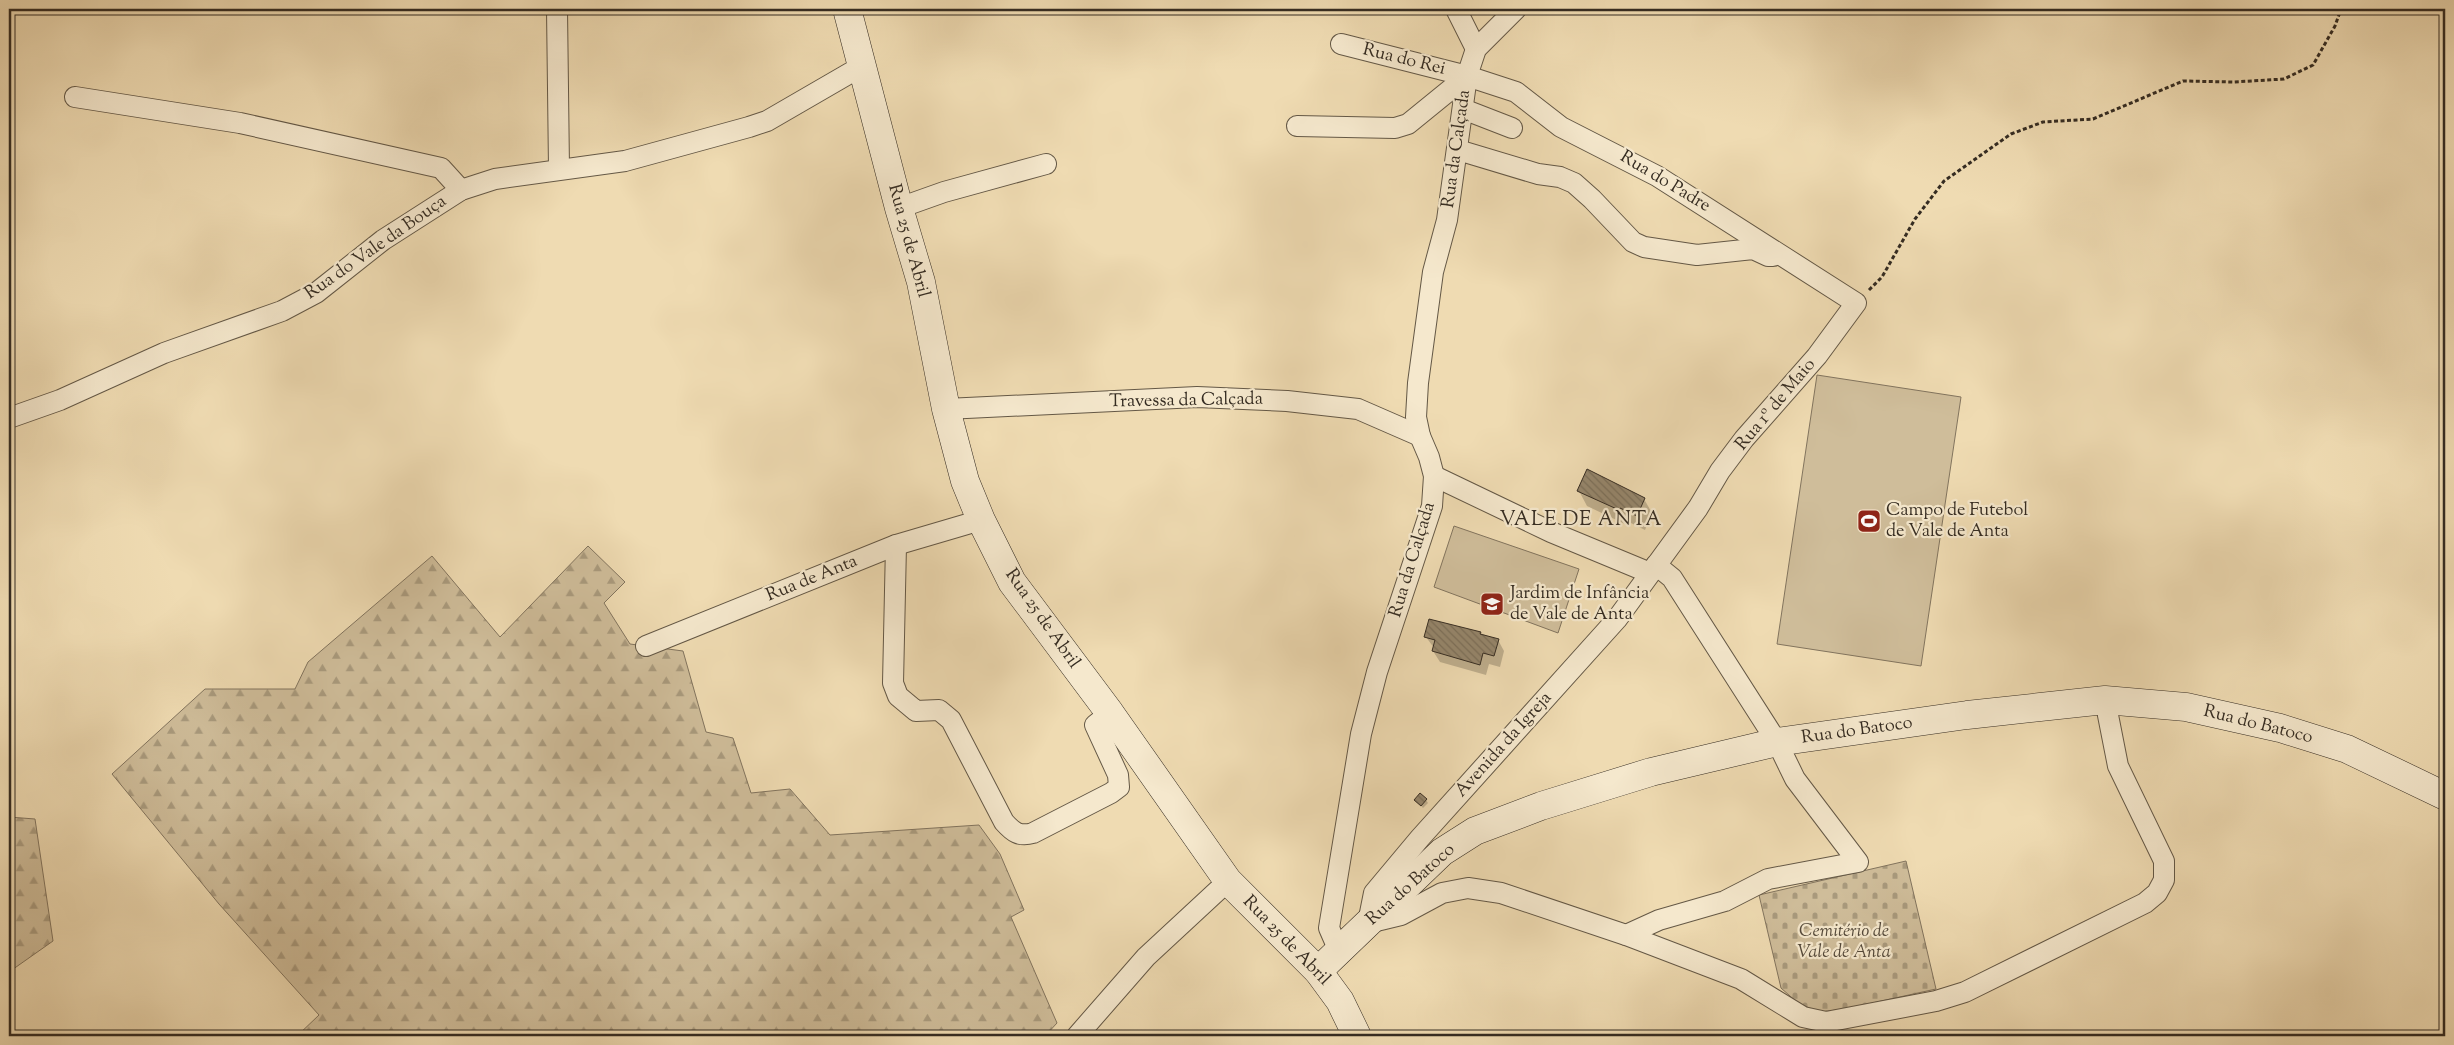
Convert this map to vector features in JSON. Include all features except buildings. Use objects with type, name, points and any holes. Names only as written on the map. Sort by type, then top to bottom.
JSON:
[{"type":"street","points":[[557,9],[559,169]]},
{"type":"street","name":"Rua 25 de Abril","points":[[847,9],[899,208],[921,282],[946,409],[965,481],[981,520],[1012,582],[1110,713],[1228,881],[1318,970],[1340,1001],[1358,1036]]},
{"type":"street","points":[[1456,9],[1476,49],[1516,9]]},
{"type":"street","name":"Rua do Rei","points":[[1341,44],[1467,76]]},
{"type":"street","name":"Rua da Calçada","points":[[1339,951],[1329,928],[1361,734],[1377,672],[1432,506],[1434,476],[1429,457],[1420,436],[1416,417],[1418,383],[1433,272],[1447,220],[1467,76],[1476,49]]},
{"type":"street","name":"Rua do Vale da Bouça","points":[[9,418],[60,400],[164,353],[282,311],[316,293],[383,240],[461,190],[495,179],[625,160],[749,127],[767,120],[862,66]]},
{"type":"street","points":[[1297,126],[1395,128],[1408,124],[1467,76]]},
{"type":"street","name":"Rua do Padre","points":[[1467,76],[1516,92],[1561,127],[1657,176],[1784,255],[1856,303]]},
{"type":"street","points":[[75,96],[240,123],[441,168],[461,190]]},
{"type":"street","points":[[1463,108],[1512,128]]},
{"type":"street","points":[[1458,150],[1538,174],[1560,177],[1574,184],[1592,199],[1633,242],[1644,247],[1697,255],[1743,249],[1753,249],[1768,256],[1784,255]]},
{"type":"street","points":[[899,208],[944,192],[1046,164]]},
{"type":"street","name":"Rua 1º de Maio","points":[[1653,569],[1698,508],[1720,471],[1744,440],[1818,356],[1856,303]]},
{"type":"street","name":"Travessa da Calçada","points":[[946,409],[1196,397],[1287,401],[1358,410],[1420,436]]},
{"type":"street","points":[[1434,476],[1551,532],[1653,569],[1672,578],[1777,742],[1795,779],[1858,862],[1768,879],[1726,901],[1659,920],[1626,935]]},
{"type":"street","name":"Rua de Anta","points":[[646,646],[896,545],[981,520]]},
{"type":"street","points":[[896,545],[893,683],[898,696],[916,711],[939,710],[951,720],[1004,822],[1013,832],[1024,835],[1033,833],[1111,793],[1119,786],[1118,775],[1094,725],[1110,713]]},
{"type":"street","name":"Avenida da Igreja","points":[[1368,923],[1374,893],[1420,838],[1617,619],[1653,569]]},
{"type":"street","points":[[1368,923],[1401,915],[1442,893],[1468,888],[1501,893],[1626,935],[1741,979],[1803,1017],[1820,1022],[1936,1001],[1965,992],[2018,967],[2145,903],[2157,894],[2164,880],[2164,862],[2118,766],[2105,700]]},
{"type":"street","name":"Rua do Batoco","points":[[1318,970],[1442,852],[1474,831],[1541,806],[1651,772],[1777,742],[1967,715],[2105,700],[2186,707],[2280,728],[2347,749],[2445,796]]},
{"type":"street","points":[[1077,1036],[1146,957],[1228,881]]},
{"type":"path","points":[[1856,303],[1882,278],[1915,219],[1944,181],[2011,134],[2043,122],[2093,119],[2183,81],[2234,82],[2284,79],[2313,65],[2335,26],[2341,9]]},
{"type":"green space","name":"Campo de Futebol de Vale de Anta","points":[[1817,375],[1961,397],[1921,666],[1777,644]]},
{"type":"green space","points":[[1454,526],[1579,569],[1558,633],[1434,587]]},
{"type":"green space","points":[[588,546],[625,582],[604,603],[630,644],[683,651],[706,732],[733,738],[751,793],[790,789],[830,835],[979,825],[1000,854],[1024,910],[1011,917],[1057,1023],[1045,1036],[297,1036],[319,1015],[219,904],[112,774],[205,689],[295,689],[308,662],[432,556],[500,637]]},
{"type":"green space","points":[[9,817],[35,819],[53,941],[9,972]]},
{"type":"green space","name":"Cemitério de Vale de Anta","points":[[1906,861],[1936,989],[1845,1009],[1820,1012],[1799,1004],[1781,988],[1759,895]]},
{"type":"place","name":"Campo de Futebol de Vale de Anta","points":[[1869,521]]},
{"type":"place","name":"Jardim de Infância de Vale de Anta","points":[[1492,604]]},
{"type":"district","name":"VALE DE ANTA","points":[[1581,520]]}]
